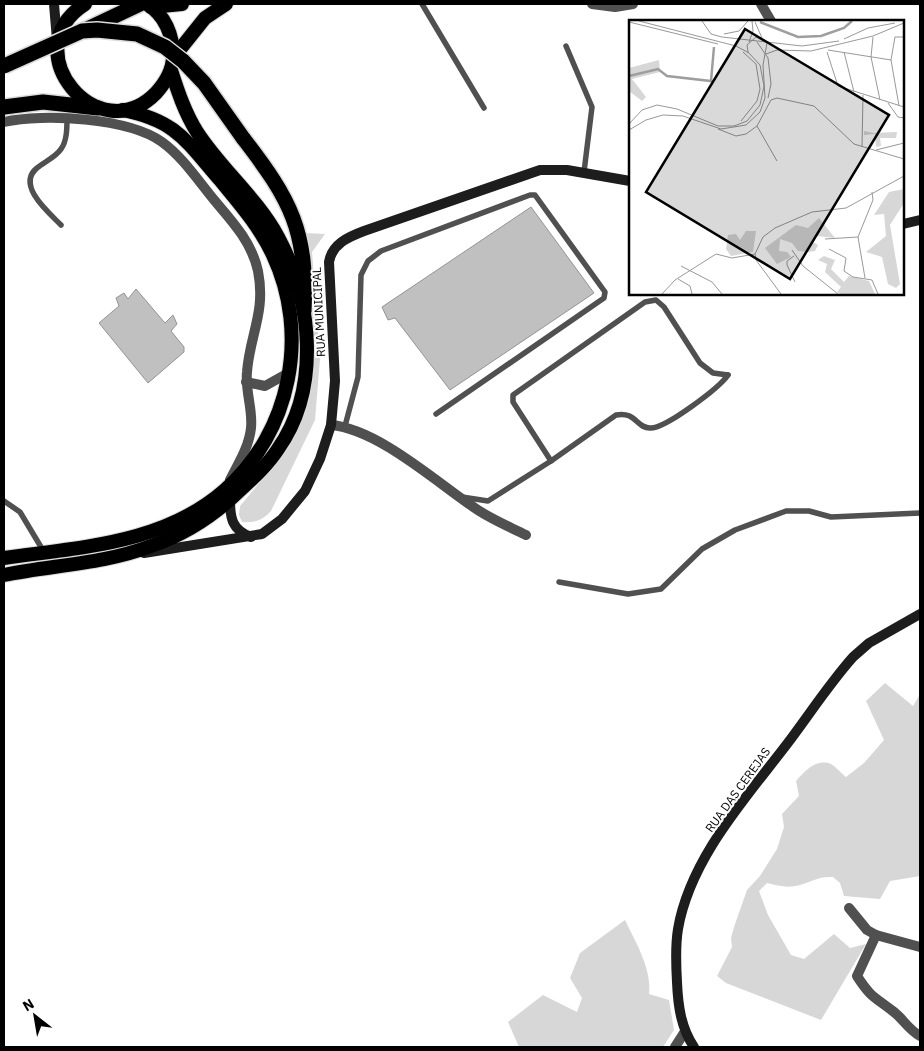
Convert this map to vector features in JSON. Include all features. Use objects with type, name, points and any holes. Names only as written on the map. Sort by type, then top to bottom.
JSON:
[{"type":"highway","points":[[85,4],[77,9],[66,22],[59,37],[57,54],[60,72],[69,87],[82,100],[98,108]]},
{"type":"highway","points":[[4,66],[146,5],[182,4]]},
{"type":"highway","points":[[123,110],[138,106],[151,98],[162,87],[172,64],[201,22],[226,4]]},
{"type":"highway","points":[[146,5],[167,26],[172,42],[172,64],[188,117],[198,134],[261,211],[277,235],[292,268],[304,311]]},
{"type":"highway","points":[[4,575],[116,558],[174,537],[194,526],[227,495],[261,471],[279,448],[301,399],[308,347],[304,311],[305,263],[296,221],[267,169],[194,71],[165,47],[147,37],[126,31],[82,31]]},
{"type":"highway","points":[[4,107],[43,102],[123,110],[159,120],[174,129],[250,215],[272,254],[288,302],[292,338],[290,372],[283,402],[272,429],[253,460],[227,495],[174,523],[147,534],[114,542],[4,558]]},
{"type":"main road","points":[[54,4],[57,54]]},
{"type":"main road","name":"RUA MUNICIPAL","points":[[116,558],[252,537],[274,526],[305,491],[320,459],[331,425],[334,381],[328,262],[335,247],[351,236],[540,170],[560,169],[629,181]]},
{"type":"main road","points":[[904,224],[920,220]]},
{"type":"main road","points":[[227,495],[230,518],[242,534],[252,537]]},
{"type":"main road","name":"RUA DAS CEREJAS","points":[[684,1033],[678,998],[675,962],[678,929],[688,891],[708,854],[741,804],[853,656],[869,643],[920,614]]},
{"type":"main road","points":[[684,1033],[694,1047]]},
{"type":"street","points":[[592,4],[615,7],[633,4]]},
{"type":"street","points":[[761,4],[770,20]]},
{"type":"street","points":[[4,122],[30,117],[67,118],[124,127],[155,137],[176,155],[240,232],[253,255],[260,285],[261,305],[248,361],[246,382],[251,427],[249,440],[227,495]]},
{"type":"street","points":[[246,382],[265,386],[290,372]]},
{"type":"street","points":[[331,425],[345,426],[368,435],[474,508],[526,535]]},
{"type":"street","points":[[849,908],[867,930],[876,935],[920,947]]},
{"type":"street","points":[[876,935],[857,976],[869,995],[896,1013],[908,1029],[920,1036]]},
{"type":"street","points":[[675,1047],[684,1033]]},
{"type":"lane","points":[[422,4],[484,108]]},
{"type":"lane","points":[[566,46],[592,107],[584,172]]},
{"type":"lane","points":[[60,225],[40,205],[30,185],[30,176],[35,169],[61,149],[67,132],[67,118]]},
{"type":"lane","points":[[345,426],[358,377],[361,275],[368,261],[381,251],[535,195],[605,292],[604,298],[436,414]]},
{"type":"lane","points":[[458,496],[488,501],[551,461],[616,415],[624,413],[634,417],[643,427],[650,429],[711,393],[728,375],[708,370],[700,363],[664,307],[656,300],[645,302],[512,395],[513,402],[551,461]]},
{"type":"lane","points":[[4,501],[20,512],[44,552]]},
{"type":"lane","points":[[559,582],[628,594],[661,589],[702,549],[735,530],[786,511],[809,511],[831,517],[920,513]]},
{"type":"shaded area","points":[[305,233],[325,234],[312,252],[320,359],[315,420],[271,511],[265,517],[258,520],[242,522],[239,515],[240,506],[277,462],[303,414],[313,360]]},
{"type":"shaded area","points":[[885,683],[913,706],[920,694],[920,876],[890,881],[880,899],[844,896],[840,883],[833,877],[822,878],[792,887],[767,883],[759,891],[768,915],[791,955],[804,959],[834,934],[850,948],[866,944],[821,1020],[726,983],[717,976],[732,947],[731,938],[747,890],[760,876],[777,849],[784,827],[782,814],[799,796],[796,781],[815,764],[831,764],[846,777],[864,763],[884,740],[866,701]]},
{"type":"shaded area","points":[[625,920],[646,966],[649,994],[669,1000],[674,1030],[663,1047],[519,1047],[508,1022],[543,995],[577,1012],[582,998],[570,978],[580,953]]},
{"type":"building","points":[[531,207],[594,293],[450,390],[395,318],[388,320],[382,307]]},
{"type":"building","points":[[136,289],[165,323],[173,315],[177,324],[171,331],[184,347],[184,352],[148,383],[99,323],[119,306],[116,298],[124,293],[128,299]]}]
